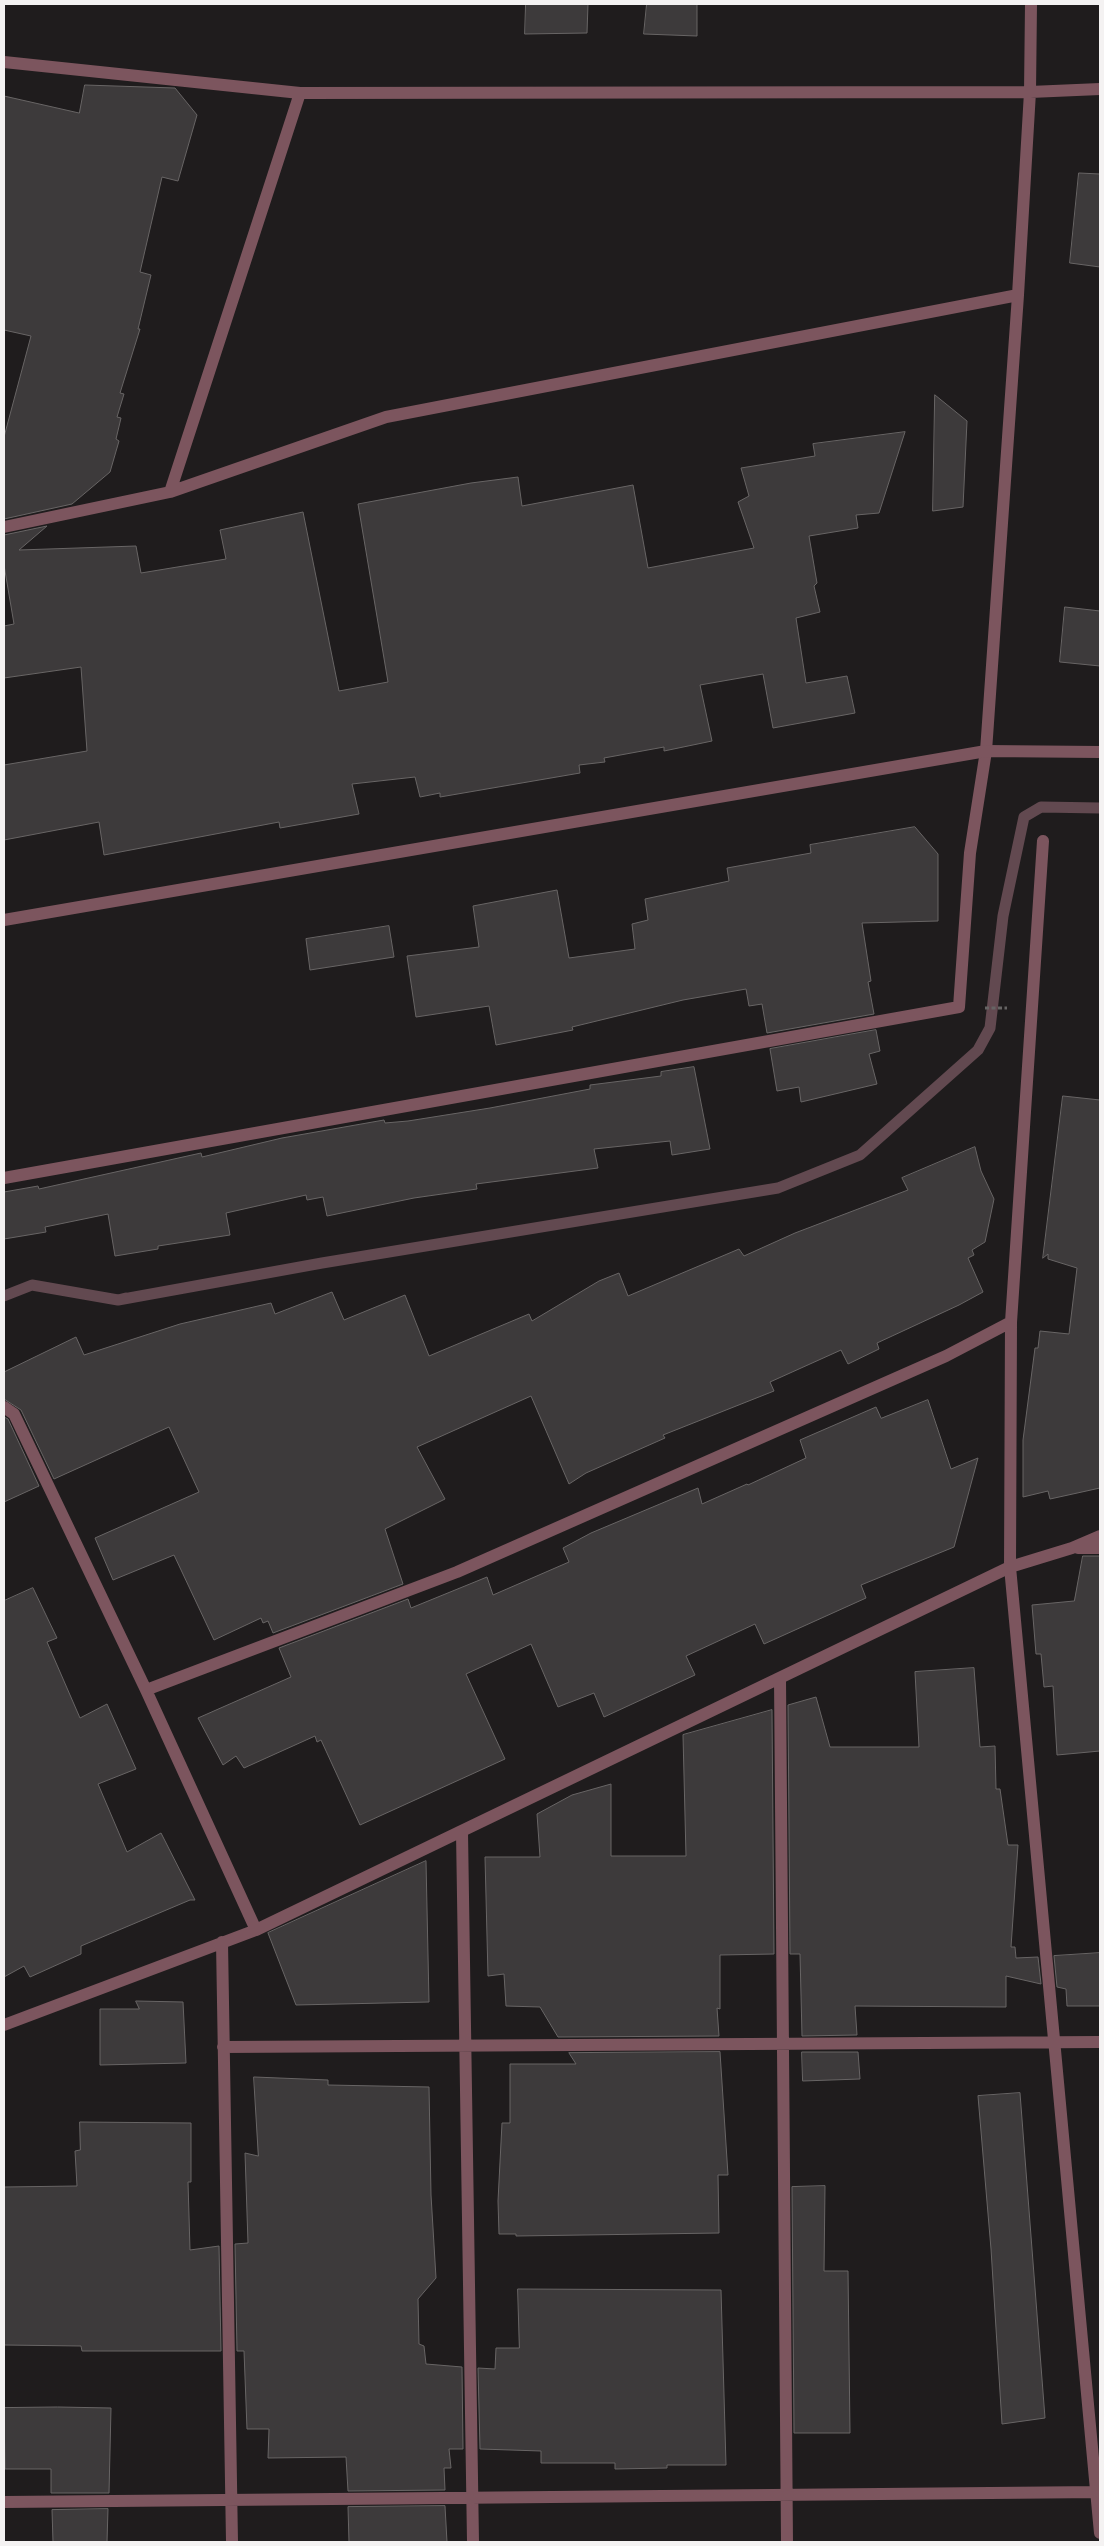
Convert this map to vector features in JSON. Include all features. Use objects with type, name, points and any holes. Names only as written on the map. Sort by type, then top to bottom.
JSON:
[{"type":"street","points":[[4,1178],[959,1007],[970,853],[986,751],[1018,295],[1030,92],[1031,4]]},
{"type":"street","points":[[4,62],[300,93],[1030,92],[1100,89]]},
{"type":"street","points":[[170,492],[300,93]]},
{"type":"street","points":[[4,527],[170,492],[386,417],[1018,295]]},
{"type":"street","points":[[4,920],[986,751],[1100,752]]},
{"type":"street","points":[[1043,841],[1011,1322],[1010,1567],[1098,2492],[1100,2533]]},
{"type":"street","points":[[146,1690],[458,1572],[946,1356],[1011,1322]]},
{"type":"street","points":[[4,1406],[14,1414],[146,1690],[256,1930]]},
{"type":"street","points":[[4,2025],[256,1930],[1010,1567],[1072,1548],[1100,1536]]},
{"type":"street","points":[[1072,1548],[1100,1548]]},
{"type":"street","points":[[780,1679],[787,2542]]},
{"type":"street","points":[[462,1832],[473,2542]]},
{"type":"street","points":[[222,1942],[232,2542]]},
{"type":"street","points":[[223,2048],[1100,2042]]},
{"type":"street","points":[[4,2502],[1098,2492]]},
{"type":"path","points":[[981,1007],[1004,1008]]},
{"type":"building","points":[[526,4],[588,4],[587,33],[525,34]]},
{"type":"building","points":[[647,4],[697,4],[697,36],[644,34]]},
{"type":"building","points":[[85,85],[175,88],[197,115],[178,181],[162,177],[140,272],[151,275],[138,329],[140,329],[120,393],[124,394],[117,417],[121,418],[116,439],[119,441],[110,472],[72,504],[4,519],[4,437],[31,336],[4,330],[4,96],[79,113]]},
{"type":"building","points":[[1079,173],[1100,174],[1100,267],[1070,263]]},
{"type":"building","points":[[935,395],[967,421],[963,507],[933,511]]},
{"type":"building","points":[[905,432],[879,513],[856,515],[858,528],[809,536],[817,583],[814,586],[820,612],[796,618],[806,683],[847,676],[855,713],[773,728],[763,674],[700,685],[712,741],[664,751],[664,747],[604,758],[605,762],[579,765],[580,773],[440,797],[440,793],[420,797],[415,777],[352,784],[359,814],[280,828],[279,822],[104,855],[99,822],[4,840],[4,765],[87,751],[81,667],[4,678],[4,626],[14,624],[4,565],[4,535],[47,526],[19,550],[136,546],[141,573],[226,559],[220,530],[303,512],[339,691],[388,682],[358,504],[471,483],[518,477],[522,506],[633,485],[648,568],[754,548],[738,502],[749,496],[741,468],[815,456],[813,444]]},
{"type":"building","points":[[1065,607],[1100,611],[1100,666],[1060,662]]},
{"type":"building","points":[[915,827],[938,854],[938,921],[862,923],[871,981],[868,982],[874,1014],[767,1033],[762,1004],[749,1006],[746,989],[683,1000],[572,1027],[573,1030],[496,1045],[489,1006],[416,1017],[407,956],[479,947],[473,906],[557,890],[569,958],[635,949],[632,924],[648,920],[645,899],[729,881],[727,868],[811,853],[810,845]]},
{"type":"building","points":[[389,926],[394,957],[310,970],[306,939]]},
{"type":"building","points":[[876,1030],[880,1051],[869,1054],[877,1084],[801,1102],[799,1087],[777,1091],[770,1049]]},
{"type":"building","points":[[694,1067],[710,1149],[672,1155],[670,1141],[594,1149],[598,1168],[476,1184],[477,1189],[414,1198],[327,1216],[323,1197],[307,1200],[306,1195],[226,1213],[230,1235],[158,1246],[158,1249],[115,1256],[108,1214],[45,1227],[46,1232],[4,1239],[4,1192],[38,1186],[39,1189],[201,1153],[202,1157],[282,1138],[384,1120],[385,1123],[408,1121],[490,1108],[590,1089],[590,1085],[661,1076],[661,1072]]},
{"type":"building","points":[[1063,1096],[1100,1100],[1100,1488],[1050,1499],[1048,1491],[1023,1497],[1023,1440],[1035,1348],[1038,1348],[1040,1331],[1069,1334],[1077,1268],[1048,1259],[1048,1254],[1043,1258]]},
{"type":"building","points":[[975,1147],[981,1171],[994,1199],[985,1242],[972,1250],[974,1255],[968,1258],[983,1292],[877,1343],[879,1349],[848,1364],[841,1350],[770,1382],[774,1391],[663,1435],[665,1438],[586,1473],[569,1484],[531,1396],[417,1447],[445,1499],[385,1529],[403,1584],[273,1633],[268,1621],[263,1623],[261,1618],[214,1640],[174,1555],[113,1580],[95,1538],[199,1492],[169,1427],[54,1479],[21,1410],[4,1399],[4,1372],[76,1337],[84,1355],[180,1324],[271,1303],[275,1314],[332,1292],[344,1320],[405,1295],[429,1356],[529,1314],[532,1321],[599,1281],[619,1273],[628,1296],[739,1249],[744,1256],[795,1233],[908,1190],[902,1178]]},
{"type":"building","points":[[928,1400],[951,1469],[978,1458],[954,1547],[861,1585],[866,1598],[764,1644],[755,1624],[686,1656],[695,1675],[604,1717],[594,1693],[558,1707],[531,1644],[466,1674],[505,1759],[360,1825],[321,1740],[317,1742],[315,1736],[244,1768],[236,1756],[223,1765],[198,1718],[291,1677],[279,1648],[408,1599],[411,1608],[487,1577],[493,1595],[569,1562],[563,1548],[591,1533],[698,1488],[702,1504],[806,1458],[800,1440],[876,1407],[881,1418]]},
{"type":"building","points":[[4,1417],[8,1419],[39,1486],[4,1502]]},
{"type":"building","points":[[1083,1556],[1100,1556],[1100,1751],[1057,1755],[1053,1686],[1044,1687],[1041,1654],[1036,1654],[1032,1605],[1074,1601]]},
{"type":"building","points":[[33,1588],[57,1638],[47,1642],[80,1718],[107,1704],[136,1769],[98,1784],[127,1852],[161,1833],[195,1900],[190,1900],[81,1946],[81,1954],[30,1977],[24,1966],[4,1977],[4,1601]]},
{"type":"building","points":[[974,1668],[980,1747],[995,1746],[996,1789],[1000,1789],[1008,1845],[1018,1845],[1011,1947],[1015,1947],[1016,1958],[1038,1957],[1041,1984],[1006,1976],[1006,2007],[855,2006],[857,2035],[802,2036],[800,1954],[790,1954],[788,1705],[816,1697],[830,1747],[919,1747],[915,1672]]},
{"type":"building","points":[[772,1710],[774,1954],[720,1955],[720,2009],[717,2008],[719,2036],[558,2037],[540,2007],[506,2006],[504,1974],[488,1976],[485,1857],[540,1857],[537,1814],[572,1795],[611,1784],[611,1856],[686,1856],[683,1735]]},
{"type":"building","points":[[426,1861],[429,2002],[296,2005],[268,1933]]},
{"type":"building","points":[[1100,1953],[1100,2006],[1067,2006],[1066,1989],[1057,1987],[1054,1956]]},
{"type":"building","points":[[136,2001],[183,2002],[186,2063],[100,2065],[100,2009],[139,2009]]},
{"type":"building","points":[[720,2052],[728,2175],[718,2175],[719,2233],[516,2236],[516,2234],[499,2234],[498,2201],[502,2123],[510,2123],[510,2064],[576,2064],[569,2053]]},
{"type":"building","points":[[802,2052],[858,2052],[860,2079],[803,2081]]},
{"type":"building","points":[[254,2077],[328,2080],[328,2085],[429,2087],[431,2195],[436,2278],[418,2299],[419,2344],[424,2346],[426,2364],[462,2367],[463,2449],[449,2449],[451,2468],[444,2468],[445,2490],[348,2491],[346,2457],[268,2458],[269,2429],[247,2429],[244,2351],[237,2351],[235,2244],[248,2243],[245,2153],[258,2156]]},
{"type":"building","points":[[1020,2093],[1045,2418],[1002,2424],[991,2249],[978,2096]]},
{"type":"building","points":[[80,2122],[191,2123],[191,2182],[188,2182],[190,2250],[219,2246],[221,2351],[82,2351],[81,2346],[4,2345],[4,2187],[77,2186],[75,2151],[80,2150]]},
{"type":"building","points":[[825,2186],[824,2271],[848,2271],[850,2433],[794,2433],[792,2187]]},
{"type":"building","points":[[518,2289],[721,2290],[726,2465],[667,2465],[667,2468],[615,2469],[615,2463],[541,2463],[541,2451],[480,2449],[478,2368],[495,2369],[496,2348],[519,2348]]},
{"type":"building","points":[[4,2408],[111,2408],[109,2493],[51,2493],[51,2469],[5,2469]]},
{"type":"building","points":[[445,2506],[447,2542],[349,2542],[348,2507]]},
{"type":"building","points":[[108,2509],[107,2542],[53,2542],[52,2510]]},
{"type":"waterway","points":[[118,1300],[322,1263],[778,1188],[860,1155],[978,1050],[990,1028],[1003,916],[1024,817],[1041,807],[1100,808]]},
{"type":"waterway","points":[[4,1296],[32,1285],[118,1300],[126,1298]]}]
